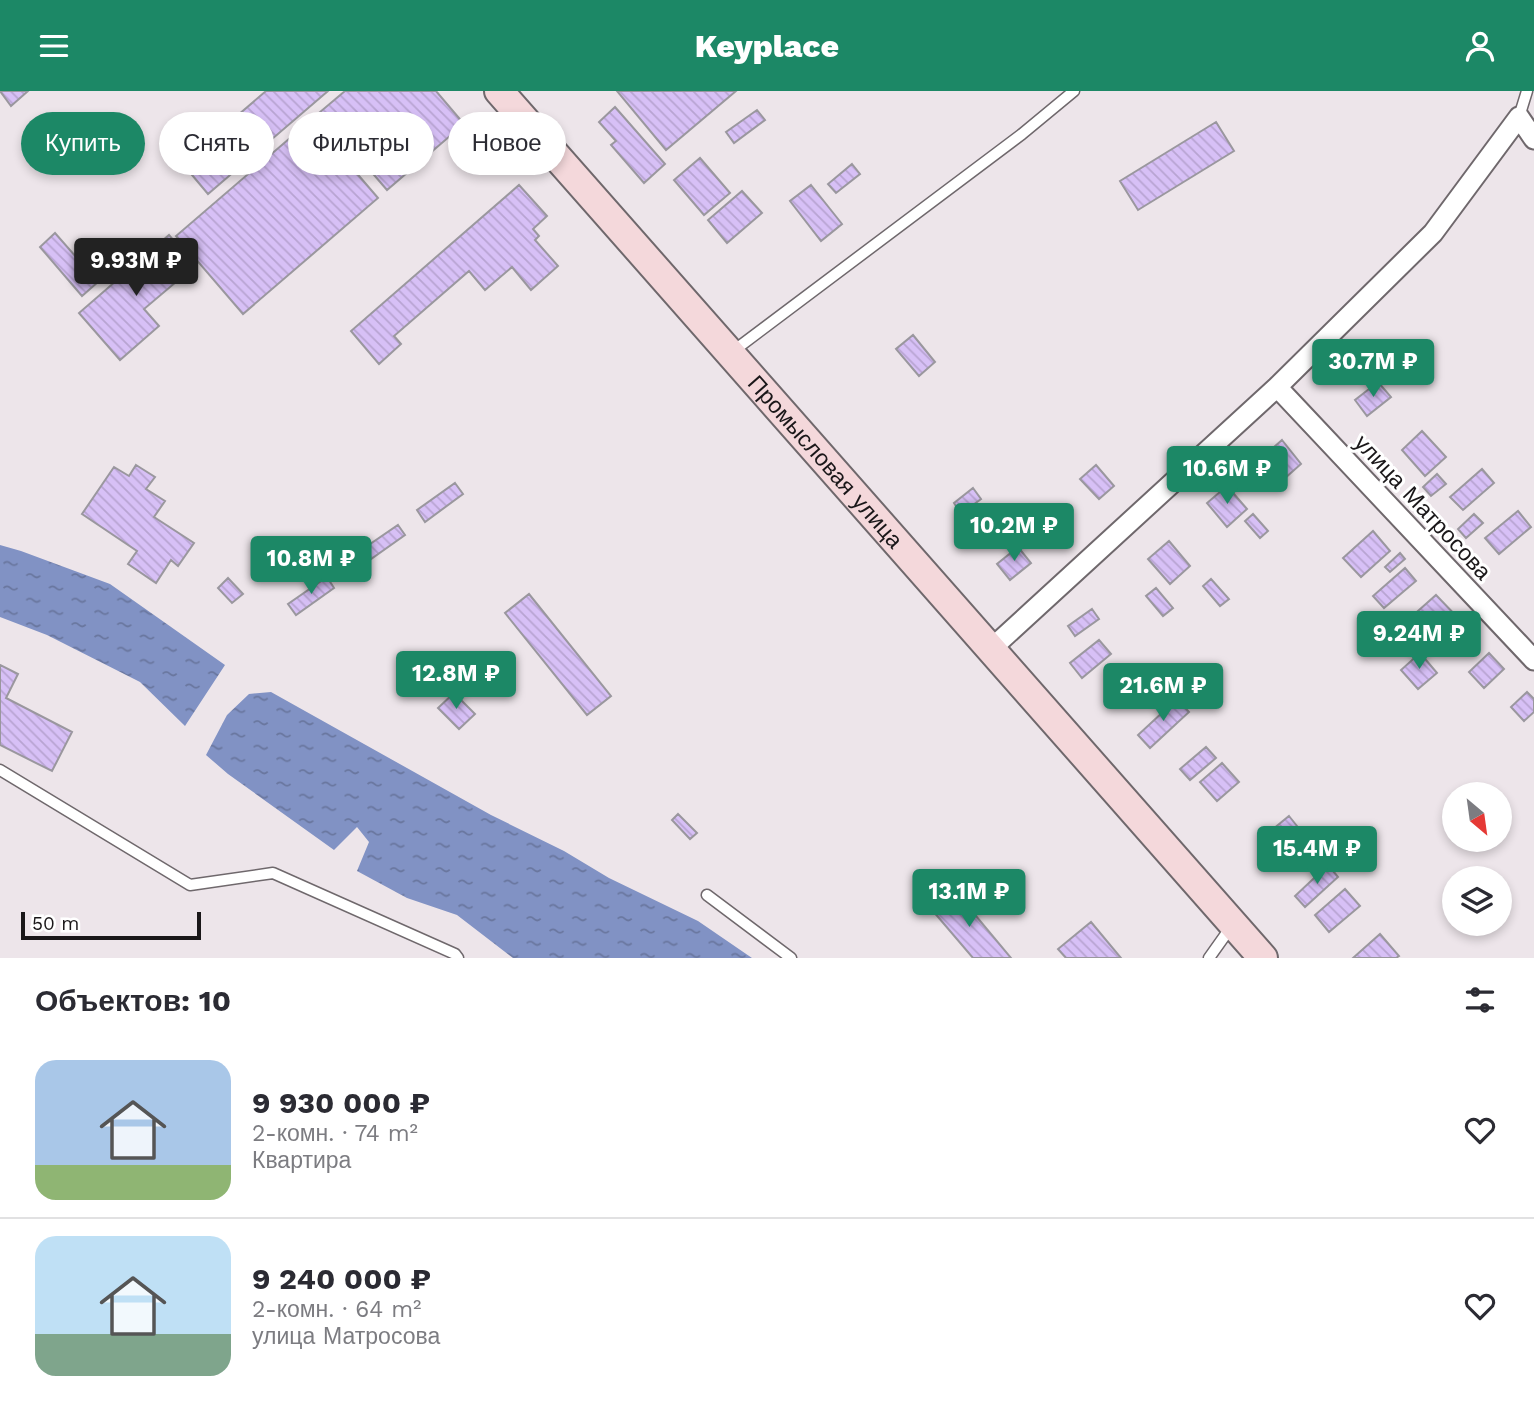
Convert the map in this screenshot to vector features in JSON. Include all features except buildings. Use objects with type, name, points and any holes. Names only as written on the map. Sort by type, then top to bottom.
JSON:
[{"type":"main road","name":"Промысловая улица","points":[[499,91],[1263,958]]},
{"type":"street","points":[[992,649],[1277,387],[1433,233],[1519,117],[1534,139]]},
{"type":"street","name":"улица Матросова","points":[[1277,387],[1534,660]]},
{"type":"lane","points":[[730,353],[1022,134],[1074,91]]},
{"type":"lane","points":[[1519,117],[1527,91]]},
{"type":"lane","points":[[0,770],[190,885],[273,873],[456,954],[458,958]]},
{"type":"lane","points":[[707,895],[791,958]]},
{"type":"lane","points":[[1209,958],[1233,924]]},
{"type":"water","points":[[0,545],[110,584],[225,665],[185,726],[140,682],[47,635],[0,617]]},
{"type":"water","points":[[271,692],[491,815],[564,851],[609,878],[698,921],[752,958],[513,958],[457,915],[407,898],[357,871],[369,842],[357,827],[334,850],[228,774],[206,755],[227,715],[249,694]]}]
